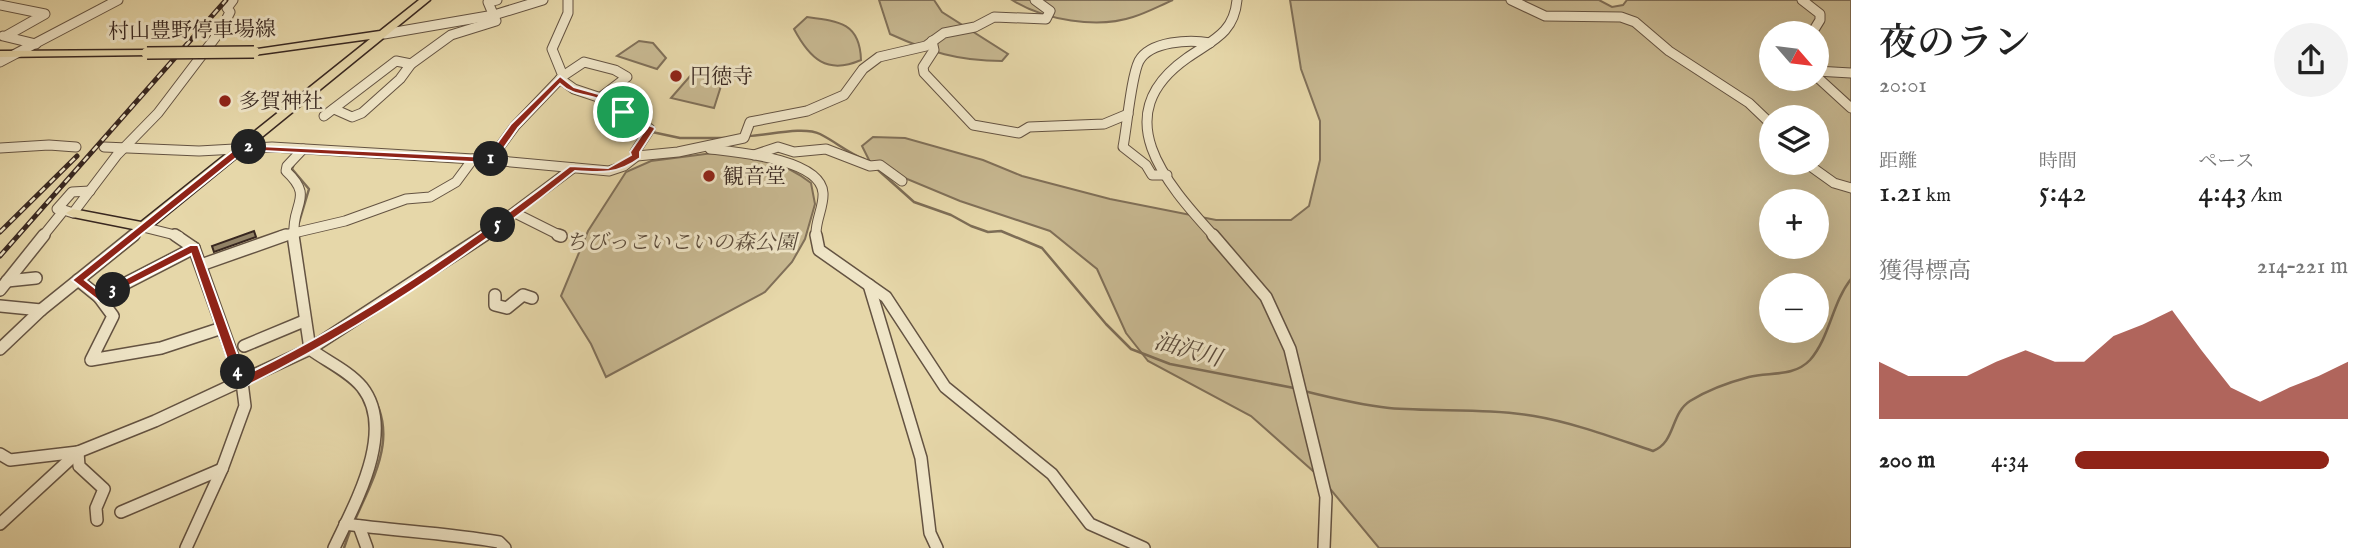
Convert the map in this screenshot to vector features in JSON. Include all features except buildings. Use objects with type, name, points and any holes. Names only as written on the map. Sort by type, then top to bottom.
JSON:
[{"type":"main road","points":[[69,211],[144,227],[425,0]]},
{"type":"main road","name":"村山豊野停車場線","points":[[1,59],[17,54],[254,52],[384,34]]},
{"type":"street","points":[[0,4],[8,0]]},
{"type":"street","points":[[17,54],[118,0]]},
{"type":"street","points":[[4,286],[36,244],[90,191],[122,149],[158,113],[228,18],[230,12],[227,8],[233,0]]},
{"type":"street","points":[[334,109],[352,117],[362,113],[400,79],[411,64],[451,35],[496,22],[487,1],[497,0]]},
{"type":"street","points":[[384,34],[494,15],[542,0]]},
{"type":"street","points":[[568,0],[568,13],[552,48],[561,79],[577,92],[609,100],[635,124],[650,131],[635,152],[637,156]]},
{"type":"street","points":[[104,147],[199,151],[243,147],[303,149],[490,160],[609,171],[624,166],[637,156],[699,148],[744,136],[750,122],[807,111],[844,95],[863,69],[879,57],[913,50],[944,33],[975,27],[993,17],[1042,20],[1049,17],[1050,11],[1035,0]]},
{"type":"street","points":[[1237,0],[1237,17],[1229,30],[1174,66],[1156,85],[1147,104],[1146,125],[1149,140],[1167,175],[1205,227],[1265,296],[1285,330],[1327,504],[1324,548]]},
{"type":"street","points":[[1511,0],[1545,16],[1621,17],[1632,20],[1669,51],[1744,100],[1759,113]]},
{"type":"street","points":[[1802,0],[1820,14],[1819,21]]},
{"type":"street","points":[[0,4],[45,14],[3,36]]},
{"type":"street","points":[[3,36],[36,44]]},
{"type":"street","points":[[1167,175],[1152,175],[1146,165],[1123,147],[1134,76],[1141,57],[1153,49],[1193,39],[1210,43]]},
{"type":"street","points":[[932,41],[934,50],[923,67],[924,73],[973,125],[1019,133],[1029,127],[1104,124],[1128,114]]},
{"type":"street","points":[[324,116],[396,61],[411,64]]},
{"type":"street","points":[[490,160],[515,126],[561,79],[584,62],[615,70],[627,77],[601,97]]},
{"type":"street","points":[[1829,74],[1851,73]]},
{"type":"street","points":[[1829,87],[1851,108]]},
{"type":"street","points":[[0,148],[49,145],[76,147]]},
{"type":"street","points":[[754,155],[778,147],[794,152],[826,149],[875,165],[902,181]]},
{"type":"street","points":[[699,148],[754,155],[808,170],[820,180],[822,194],[814,228],[819,250],[886,297],[945,387],[1052,474],[1090,524],[1144,548]]},
{"type":"street","points":[[303,149],[287,166],[286,171],[299,183],[302,191],[293,232],[303,321],[310,349],[362,387],[374,412],[376,434],[373,455],[352,525],[334,548]]},
{"type":"street","points":[[201,265],[293,232],[345,220],[407,199],[430,197],[456,182],[473,159]]},
{"type":"street","points":[[0,454],[10,460],[78,452],[242,382],[310,349],[370,313],[515,213],[573,168]]},
{"type":"street","points":[[1823,175],[1834,183],[1851,188]]},
{"type":"street","points":[[69,211],[57,209],[72,192],[90,191]]},
{"type":"street","points":[[515,213],[561,236]]},
{"type":"street","points":[[0,349],[41,310],[144,227],[177,235],[194,248],[242,382],[245,405],[222,469],[187,548]]},
{"type":"street","points":[[99,297],[194,248]]},
{"type":"street","points":[[4,286],[36,278]]},
{"type":"street","points":[[78,280],[99,297],[113,316],[91,360],[161,348],[222,328]]},
{"type":"street","points":[[869,285],[921,458],[930,533],[937,548]]},
{"type":"street","points":[[495,295],[495,305],[507,308],[523,295],[532,298]]},
{"type":"street","points":[[0,306],[41,310]]},
{"type":"street","points":[[244,346],[303,321]]},
{"type":"street","points":[[78,452],[79,466],[104,489],[96,508],[97,520]]},
{"type":"street","points":[[0,524],[78,452]]},
{"type":"street","points":[[121,512],[222,469]]},
{"type":"street","points":[[352,525],[367,548]]},
{"type":"street","points":[[352,525],[411,533],[446,533],[499,542],[505,548]]},
{"type":"green space","points":[[879,0],[934,0],[942,12],[1008,54],[1002,61],[972,59],[944,54],[904,40],[890,34]]},
{"type":"green space","points":[[1012,0],[1173,0],[1119,21],[1087,22],[1039,13]]},
{"type":"green space","points":[[1290,0],[1599,0],[1612,7],[1623,5],[1627,0],[1851,0],[1851,548],[1379,548],[1322,479],[1251,416],[1148,361],[1126,333],[1097,269],[1050,231],[960,201],[871,164],[862,146],[873,137],[905,138],[983,160],[1022,176],[1110,199],[1216,220],[1291,220],[1309,206],[1320,160],[1320,121],[1301,69]]},
{"type":"green space","points":[[807,17],[846,26],[857,38],[861,60],[838,66],[829,65],[813,56],[794,29]]},
{"type":"green space","points":[[639,41],[653,43],[666,58],[657,69],[617,56]]},
{"type":"green space","points":[[698,67],[727,67],[714,108],[671,98]]},
{"type":"green space","name":"ちびっこいこいの森公園","points":[[713,153],[776,164],[811,183],[815,204],[805,239],[792,262],[765,292],[606,377],[591,344],[561,296],[588,231],[626,172],[651,161]]},
{"type":"waterway","name":"油沢川","points":[[561,85],[583,96]]},
{"type":"waterway","name":"油沢川","points":[[625,117],[637,127],[646,130]]},
{"type":"waterway","name":"油沢川","points":[[652,132],[680,138],[725,138]]},
{"type":"waterway","name":"油沢川","points":[[749,136],[813,132],[864,159]]},
{"type":"waterway","points":[[294,164],[292,169],[309,189],[297,229]]},
{"type":"waterway","name":"油沢川","points":[[877,169],[914,202],[951,215],[971,226],[988,232],[1001,231],[1042,248],[1106,324],[1131,349],[1170,364],[1294,388]]},
{"type":"waterway","name":"油沢川","points":[[1304,391],[1389,408],[1534,416],[1579,427],[1653,451],[1666,441],[1679,413],[1696,397],[1742,379],[1797,369],[1810,360],[1817,351],[1839,299],[1851,279]]},
{"type":"waterway","points":[[354,522],[376,470],[383,436],[382,419],[376,401],[365,384]]},
{"type":"waterway","points":[[344,548],[351,528]]},
{"type":"railway","points":[[0,256],[226,0]]},
{"type":"railway","points":[[0,232],[77,156]]},
{"type":"place","name":"円徳寺","points":[[676,76]]},
{"type":"place","name":"多賀神社","points":[[225,101]]},
{"type":"place","name":"観音堂","points":[[709,176]]},
{"type":"route","points":[[560,79],[570,89],[609,100],[623,112],[635,124],[650,129],[635,152],[637,156],[624,166],[609,171],[573,168],[521,209],[370,313],[310,349],[242,382],[194,248],[99,297],[78,280],[243,147],[490,160],[515,126],[560,79]]}]
